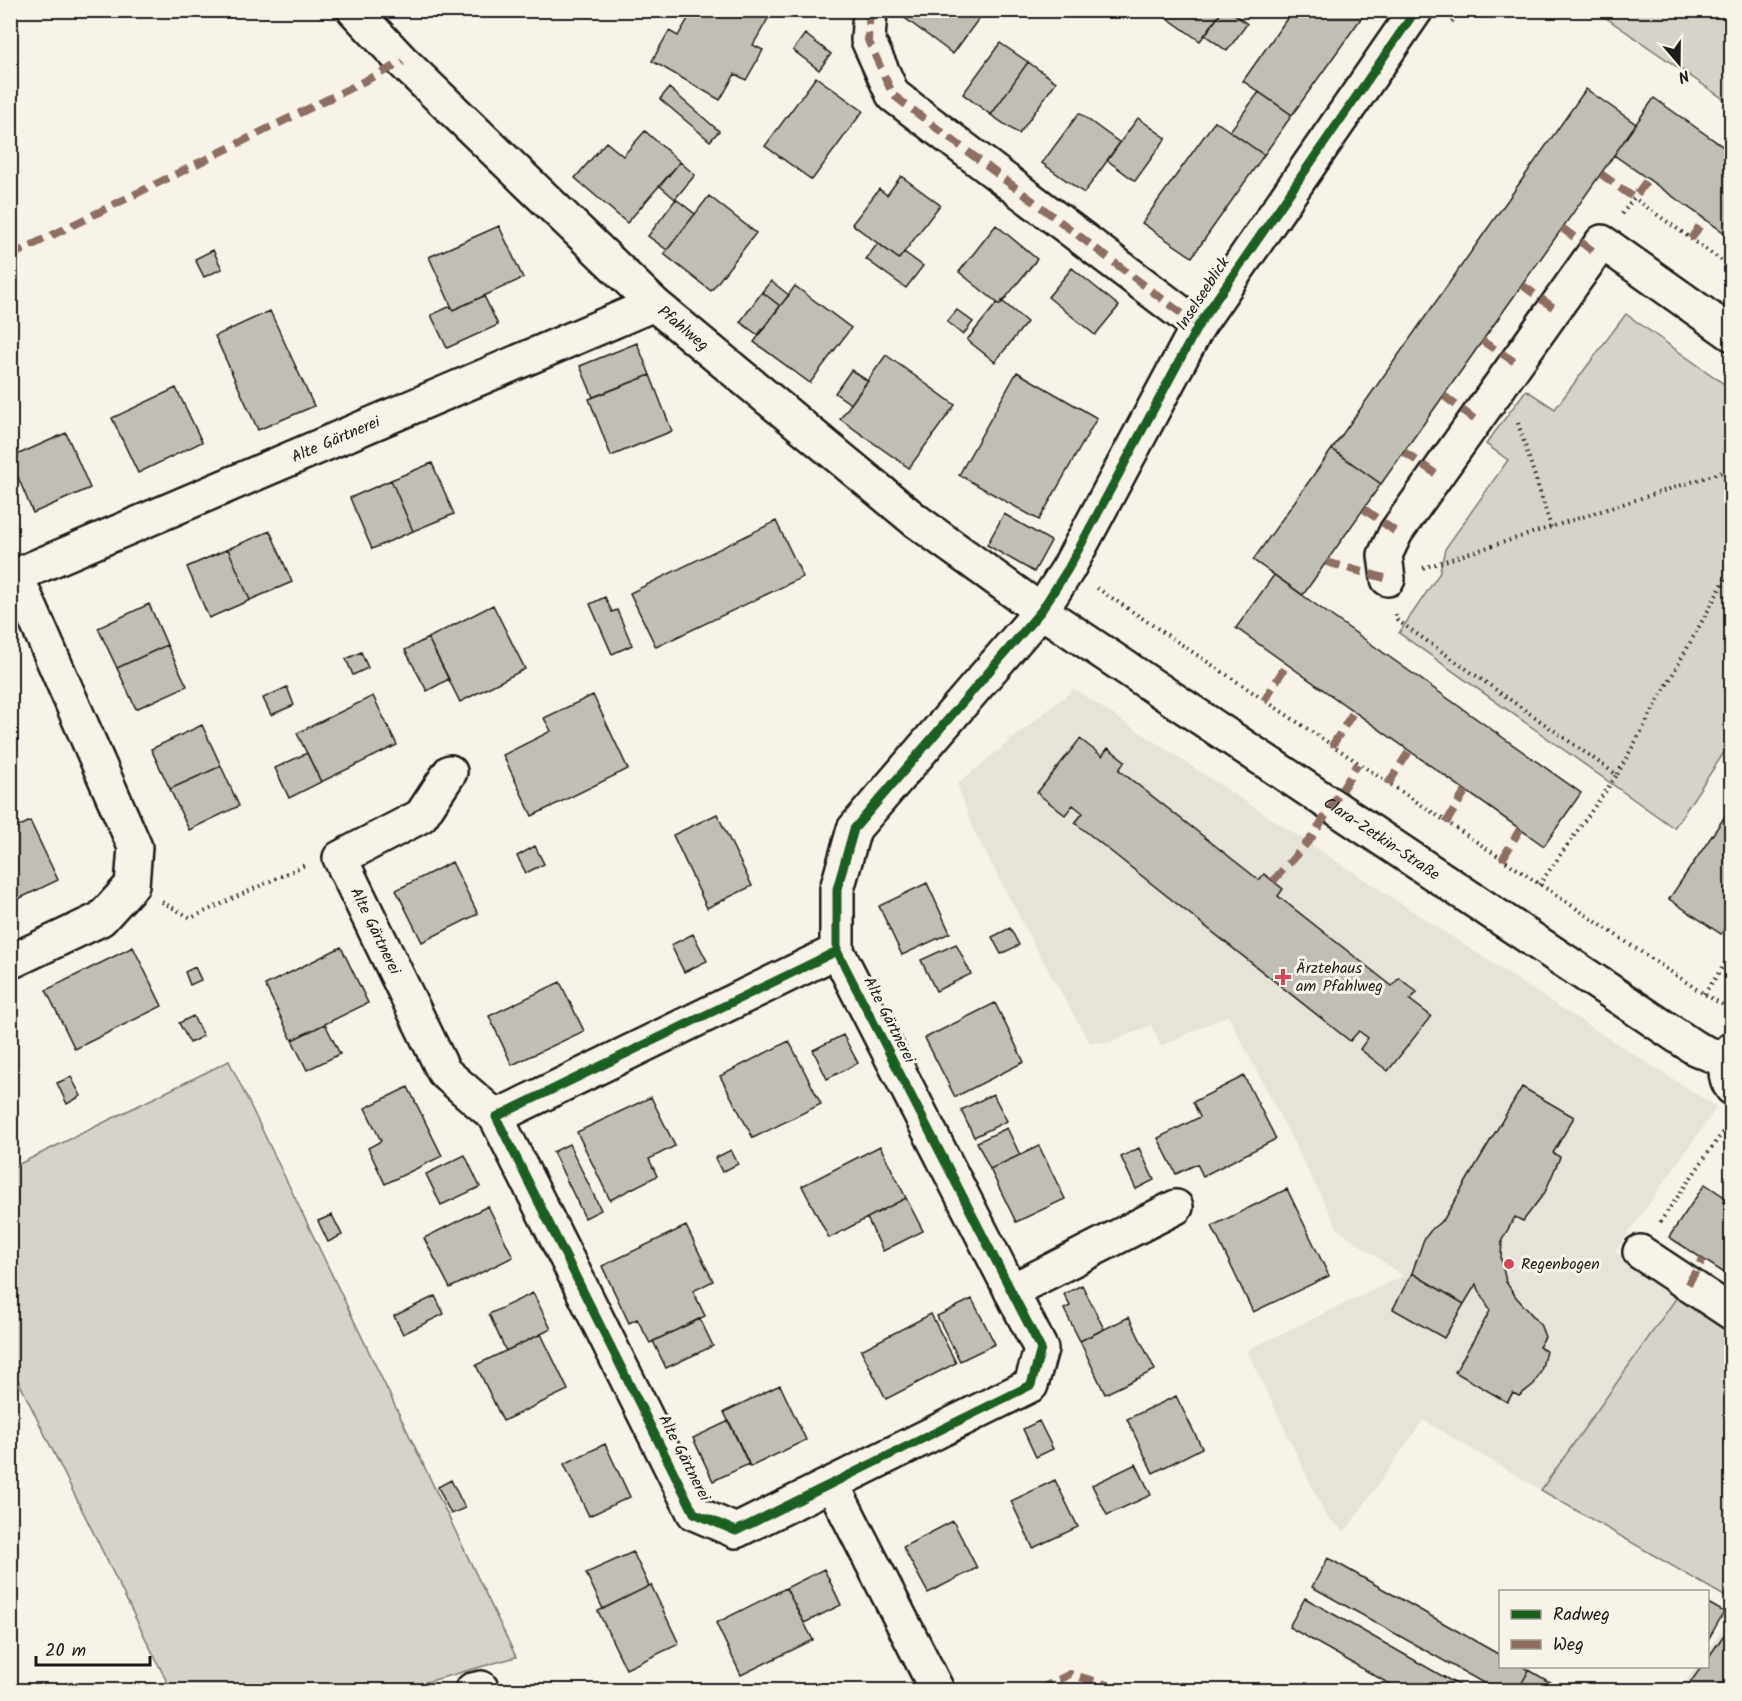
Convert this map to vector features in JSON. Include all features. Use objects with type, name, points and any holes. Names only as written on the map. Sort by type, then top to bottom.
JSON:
[{"type":"street","name":"Pfahlweg","points":[[354,10],[403,62],[654,304],[915,520],[1041,611]]},
{"type":"street","name":"Inselseeblick","points":[[870,10],[868,40],[893,95],[1198,326]]},
{"type":"street","name":"Inselseeblick","points":[[1041,611],[1068,569],[1198,326],[1416,10]]},
{"type":"street","points":[[1388,579],[1385,555],[1396,532],[1602,242],[1731,334]]},
{"type":"street","name":"Alte Gärtnerei","points":[[132,885],[135,847],[13,577],[654,304]]},
{"type":"street","name":"Alte Gärtnerei","points":[[339,858],[444,1072],[496,1117],[694,1513],[736,1532],[1031,1385],[1041,1349],[837,951],[837,889],[854,829],[1041,611]]},
{"type":"street","name":"Clara-Zetkin-Straße","points":[[1041,611],[1685,1042],[1730,1066]]},
{"type":"street","points":[[339,858],[421,816],[450,772]]},
{"type":"street","points":[[10,962],[101,919],[132,885]]},
{"type":"street","points":[[496,1117],[837,951]]},
{"type":"street","points":[[1011,1291],[1176,1207]]},
{"type":"street","points":[[1640,1252],[1731,1313]]},
{"type":"street","points":[[832,1484],[937,1690]]},
{"type":"path","points":[[1602,242],[1634,198],[1731,268]]},
{"type":"path","points":[[1490,398],[1515,413],[1551,528]]},
{"type":"path","points":[[1617,775],[1397,620],[1388,579],[1731,469]]},
{"type":"path","points":[[1539,885],[1617,775],[1731,567]]},
{"type":"path","points":[[1068,569],[1704,994],[1725,1006],[1731,1004]]},
{"type":"path","points":[[132,885],[191,918],[314,861],[339,858]]},
{"type":"path","points":[[1704,994],[1731,954]]},
{"type":"path","points":[[1640,1252],[1731,1119]]},
{"type":"shaded area","points":[[1596,11],[1731,11],[1731,104]]},
{"type":"shaded area","points":[[1626,314],[1731,389],[1731,742],[1674,828],[1399,633],[1439,574],[1445,549],[1508,460],[1486,444],[1526,390],[1555,409]]},
{"type":"shaded area","points":[[1074,689],[1559,1007],[1717,1107],[1615,1252],[1677,1297],[1541,1490],[1423,1420],[1345,1532],[1326,1516],[1247,1350],[1403,1276],[1338,1229],[1228,1015],[1161,1046],[1151,1025],[1109,1043],[1089,1042],[1036,948],[974,831],[957,784]]},
{"type":"shaded area","points":[[229,1061],[516,1657],[398,1690],[171,1690],[11,1366],[11,1168]]},
{"type":"shaded area","points":[[1677,1297],[1731,1334],[1731,1600],[1541,1490]]},
{"type":"shaded area","points":[[1731,1616],[1731,1690],[1680,1690],[1695,1668],[1709,1668],[1709,1649]]},
{"type":"building","points":[[693,10],[762,10],[770,15],[753,45],[763,50],[746,80],[735,74],[720,100],[652,61],[669,31],[678,36]]},
{"type":"building","points":[[899,10],[985,10],[953,54],[898,13]]},
{"type":"building","points":[[1161,10],[1223,10],[1200,41],[1160,13]]},
{"type":"building","points":[[1223,10],[1229,10],[1247,24],[1227,51],[1205,35]]},
{"type":"building","points":[[1293,10],[1367,10],[1292,115],[1243,81]]},
{"type":"building","points":[[805,34],[831,54],[819,70],[793,50]]},
{"type":"building","points":[[1000,43],[1028,62],[991,115],[963,94]]},
{"type":"building","points":[[1028,62],[1056,82],[1019,134],[991,115]]},
{"type":"building","points":[[816,77],[863,111],[812,180],[765,146]]},
{"type":"building","points":[[669,88],[719,131],[710,141],[660,99]]},
{"type":"building","points":[[1586,89],[1636,124],[1381,484],[1332,449]]},
{"type":"building","points":[[1259,92],[1292,115],[1264,155],[1230,131]]},
{"type":"building","points":[[1654,98],[1732,153],[1732,238],[1614,155]]},
{"type":"building","points":[[1079,113],[1120,143],[1084,193],[1042,163]]},
{"type":"building","points":[[1138,118],[1166,138],[1135,181],[1107,160]]},
{"type":"building","points":[[1215,121],[1264,155],[1192,257],[1142,223]]},
{"type":"building","points":[[645,131],[680,162],[627,223],[575,178],[606,142],[623,156]]},
{"type":"building","points":[[680,162],[695,175],[675,199],[660,186]]},
{"type":"building","points":[[901,176],[940,205],[899,259],[852,224],[879,189],[887,195]]},
{"type":"building","points":[[709,196],[756,233],[711,291],[664,254]]},
{"type":"building","points":[[676,199],[695,214],[667,250],[648,236]]},
{"type":"building","points":[[996,225],[1037,259],[1000,305],[959,272]]},
{"type":"building","points":[[499,226],[523,278],[453,310],[429,257]]},
{"type":"building","points":[[878,243],[899,259],[904,252],[923,266],[906,288],[866,259]]},
{"type":"building","points":[[213,250],[222,269],[204,277],[195,259]]},
{"type":"building","points":[[1072,268],[1119,306],[1095,335],[1048,297]]},
{"type":"building","points":[[771,281],[789,295],[780,306],[762,292]]},
{"type":"building","points":[[795,286],[851,328],[810,383],[754,342]]},
{"type":"building","points":[[762,292],[780,306],[758,335],[740,322]]},
{"type":"building","points":[[484,296],[498,325],[447,348],[431,315],[451,306],[453,310]]},
{"type":"building","points":[[1002,301],[1027,322],[995,362],[967,340],[997,303],[1000,305]]},
{"type":"building","points":[[957,310],[973,322],[963,335],[947,322]]},
{"type":"building","points":[[270,311],[314,406],[258,430],[215,336]]},
{"type":"building","points":[[637,343],[650,375],[593,397],[580,366]]},
{"type":"building","points":[[886,355],[955,405],[909,468],[840,419]]},
{"type":"building","points":[[851,370],[868,381],[851,404],[835,393]]},
{"type":"building","points":[[1017,372],[1097,418],[1039,520],[959,475]]},
{"type":"building","points":[[650,375],[672,431],[611,456],[589,399]]},
{"type":"building","points":[[176,388],[202,442],[138,473],[112,418]]},
{"type":"building","points":[[66,433],[90,488],[33,513],[10,458]]},
{"type":"building","points":[[1332,449],[1381,484],[1303,595],[1253,560]]},
{"type":"building","points":[[432,463],[454,514],[413,531],[391,480]]},
{"type":"building","points":[[391,480],[413,531],[372,549],[350,498]]},
{"type":"building","points":[[1004,514],[1051,541],[1034,572],[987,545]]},
{"type":"building","points":[[776,521],[803,577],[656,647],[630,593]]},
{"type":"building","points":[[270,531],[292,582],[250,600],[228,549]]},
{"type":"building","points":[[228,549],[250,600],[209,618],[187,567]]},
{"type":"building","points":[[1274,575],[1581,793],[1544,846],[1236,628]]},
{"type":"building","points":[[605,597],[612,612],[617,610],[632,645],[612,654],[590,604]]},
{"type":"building","points":[[149,604],[167,645],[117,668],[98,628]]},
{"type":"building","points":[[493,605],[525,669],[460,702],[428,638]]},
{"type":"building","points":[[428,638],[449,679],[427,691],[405,650]]},
{"type":"building","points":[[167,645],[187,686],[136,709],[117,668]]},
{"type":"building","points":[[361,652],[368,668],[353,675],[346,659]]},
{"type":"building","points":[[287,687],[294,705],[271,715],[263,698]]},
{"type":"building","points":[[593,695],[628,769],[532,816],[503,755],[551,731],[544,718]]},
{"type":"building","points":[[373,696],[397,745],[321,782],[297,733]]},
{"type":"building","points":[[202,725],[221,766],[170,789],[151,749]]},
{"type":"building","name":"Ärztehaus am Pfahlweg","points":[[1080,739],[1102,756],[1108,748],[1125,761],[1119,770],[1259,880],[1264,874],[1283,889],[1278,896],[1392,986],[1399,978],[1417,992],[1410,1000],[1431,1016],[1388,1071],[1360,1049],[1368,1038],[1359,1031],[1350,1041],[1075,823],[1083,813],[1073,805],[1065,815],[1037,793]]},
{"type":"building","points":[[307,753],[321,782],[289,798],[275,768]]},
{"type":"building","points":[[221,766],[239,806],[189,830],[170,789]]},
{"type":"building","points":[[1732,806],[1732,918],[1721,934],[1669,899]]},
{"type":"building","points":[[717,814],[752,886],[707,908],[673,835]]},
{"type":"building","points":[[30,821],[58,880],[10,903],[10,831]]},
{"type":"building","points":[[535,846],[544,864],[526,873],[517,856]]},
{"type":"building","points":[[452,862],[478,914],[422,942],[396,890]]},
{"type":"building","points":[[927,883],[950,933],[902,955],[879,906]]},
{"type":"building","points":[[1010,928],[1019,945],[1001,954],[992,937]]},
{"type":"building","points":[[693,934],[707,961],[684,972],[671,945]]},
{"type":"building","points":[[956,944],[971,974],[936,991],[921,960]]},
{"type":"building","points":[[133,947],[162,1006],[75,1049],[46,990]]},
{"type":"building","points":[[341,947],[368,1003],[292,1040],[265,985]]},
{"type":"building","points":[[195,967],[201,980],[190,985],[185,972]]},
{"type":"building","points":[[560,982],[584,1031],[512,1065],[489,1016]]},
{"type":"building","points":[[995,1003],[1024,1062],[955,1097],[925,1038]]},
{"type":"building","points":[[193,1016],[203,1036],[190,1043],[179,1023]]},
{"type":"building","points":[[325,1024],[340,1054],[307,1070],[292,1040]]},
{"type":"building","points":[[843,1035],[858,1063],[827,1079],[813,1050]]},
{"type":"building","points":[[789,1041],[821,1104],[753,1138],[720,1076]]},
{"type":"building","points":[[1244,1076],[1276,1139],[1203,1176],[1197,1164],[1176,1174],[1158,1138],[1200,1117],[1193,1102]]},
{"type":"building","points":[[71,1077],[81,1096],[67,1104],[57,1083]]},
{"type":"building","points":[[408,1087],[442,1156],[385,1184],[368,1148],[381,1141],[365,1108]]},
{"type":"building","name":"Regenbogen","points":[[1522,1087],[1574,1117],[1553,1153],[1560,1157],[1545,1192],[1523,1221],[1515,1217],[1502,1240],[1501,1259],[1506,1282],[1540,1324],[1545,1337],[1539,1347],[1546,1351],[1541,1371],[1534,1384],[1519,1396],[1513,1393],[1507,1402],[1455,1372],[1490,1311],[1476,1284],[1464,1304],[1412,1273],[1424,1239],[1444,1219]]},
{"type":"building","points":[[993,1094],[1007,1121],[974,1137],[961,1110]]},
{"type":"building","points":[[651,1097],[675,1146],[649,1159],[657,1176],[610,1200],[577,1132]]},
{"type":"building","points":[[1007,1128],[1020,1155],[990,1169],[977,1142]]},
{"type":"building","points":[[569,1144],[601,1210],[585,1218],[553,1152]]},
{"type":"building","points":[[880,1146],[906,1198],[829,1238],[802,1186]]},
{"type":"building","points":[[1039,1146],[1065,1199],[1016,1222],[990,1169]]},
{"type":"building","points":[[1139,1148],[1154,1180],[1136,1189],[1121,1157]]},
{"type":"building","points":[[731,1150],[738,1164],[722,1172],[715,1158]]},
{"type":"building","points":[[465,1155],[480,1187],[441,1205],[426,1174]]},
{"type":"building","points":[[1705,1184],[1732,1202],[1732,1278],[1669,1237]]},
{"type":"building","points":[[1287,1189],[1329,1276],[1253,1312],[1212,1226]]},
{"type":"building","points":[[906,1198],[923,1231],[883,1251],[867,1218]]},
{"type":"building","points":[[488,1206],[513,1257],[450,1288],[424,1238]]},
{"type":"building","points":[[332,1215],[342,1235],[328,1242],[318,1221]]},
{"type":"building","points":[[686,1226],[713,1281],[693,1291],[705,1316],[650,1343],[637,1319],[629,1323],[602,1266]]},
{"type":"building","points":[[1412,1273],[1464,1304],[1444,1338],[1393,1309]]},
{"type":"building","points":[[1082,1285],[1104,1329],[1080,1341],[1064,1309],[1070,1306],[1064,1294]]},
{"type":"building","points":[[533,1293],[551,1329],[506,1351],[489,1314]]},
{"type":"building","points":[[435,1296],[444,1314],[403,1334],[394,1316]]},
{"type":"building","points":[[972,1299],[995,1344],[960,1361],[937,1316]]},
{"type":"building","points":[[931,1314],[956,1363],[886,1399],[861,1350]]},
{"type":"building","points":[[1129,1317],[1155,1370],[1105,1394],[1080,1341]]},
{"type":"building","points":[[700,1319],[713,1346],[666,1368],[653,1341]]},
{"type":"building","points":[[541,1334],[568,1390],[503,1421],[476,1365]]},
{"type":"building","points":[[780,1385],[806,1440],[750,1467],[724,1412]]},
{"type":"building","points":[[1176,1396],[1202,1448],[1153,1473],[1127,1419]]},
{"type":"building","points":[[729,1421],[749,1464],[713,1481],[693,1438]]},
{"type":"building","points":[[1039,1421],[1053,1449],[1036,1457],[1023,1429]]},
{"type":"building","points":[[605,1444],[630,1497],[589,1516],[564,1464]]},
{"type":"building","points":[[1136,1464],[1151,1495],[1107,1515],[1092,1485]]},
{"type":"building","points":[[451,1480],[465,1508],[451,1514],[438,1487]]},
{"type":"building","points":[[1055,1480],[1078,1527],[1033,1548],[1011,1501]]},
{"type":"building","points":[[953,1521],[977,1568],[928,1593],[903,1547]]},
{"type":"building","points":[[633,1552],[649,1586],[603,1609],[586,1573]]},
{"type":"building","points":[[1328,1558],[1499,1654],[1499,1668],[1529,1670],[1518,1690],[1496,1690],[1312,1587]]},
{"type":"building","points":[[824,1569],[841,1605],[804,1623],[786,1588]]},
{"type":"building","points":[[651,1585],[679,1644],[626,1669],[598,1611]]},
{"type":"building","points":[[786,1588],[813,1640],[741,1675],[716,1623]]},
{"type":"building","points":[[1305,1598],[1467,1690],[1400,1690],[1289,1627]]},
{"type":"building","points":[[1709,1604],[1724,1612],[1709,1638]]},
{"type":"building","points":[[1732,1623],[1732,1678],[1723,1690],[1685,1690],[1701,1668],[1709,1668],[1709,1657]]},
{"type":"building","points":[[1529,1670],[1558,1687],[1556,1690],[1518,1690]]},
{"type":"marked path","points":[[870,10],[868,40],[893,95],[1198,326]]},
{"type":"marked path","points":[[10,256],[403,62]]},
{"type":"marked path","points":[[1601,174],[1634,198],[1648,179]]},
{"type":"marked path","points":[[1691,239],[1704,219]]},
{"type":"marked path","points":[[1562,228],[1594,252]]},
{"type":"marked path","points":[[1522,285],[1554,308]]},
{"type":"marked path","points":[[1482,341],[1515,362]]},
{"type":"marked path","points":[[1444,396],[1474,419]]},
{"type":"marked path","points":[[1404,452],[1436,474]]},
{"type":"marked path","points":[[1364,509],[1396,532]]},
{"type":"marked path","points":[[1326,562],[1388,579]]},
{"type":"marked path","points":[[1264,701],[1287,664]]},
{"type":"marked path","points":[[1332,746],[1354,711]]},
{"type":"marked path","points":[[1388,784],[1410,750]]},
{"type":"marked path","points":[[1273,881],[1312,837],[1358,764]]},
{"type":"marked path","points":[[1446,823],[1466,790]]},
{"type":"marked path","points":[[1502,860],[1520,829]]},
{"type":"marked path","points":[[1688,1284],[1703,1259]]},
{"type":"marked path","points":[[1038,1690],[1070,1674],[1124,1690]]},
{"type":"cycle path","points":[[837,951],[496,1117],[694,1513],[736,1531],[1031,1385],[1041,1349],[837,951],[837,889],[854,829],[1041,611],[1068,569],[1198,326],[1416,10]]},
{"type":"place","name":"Ärztehaus am Pfahlweg","points":[[1283,977]]},
{"type":"place","name":"Regenbogen","points":[[1509,1264]]}]
